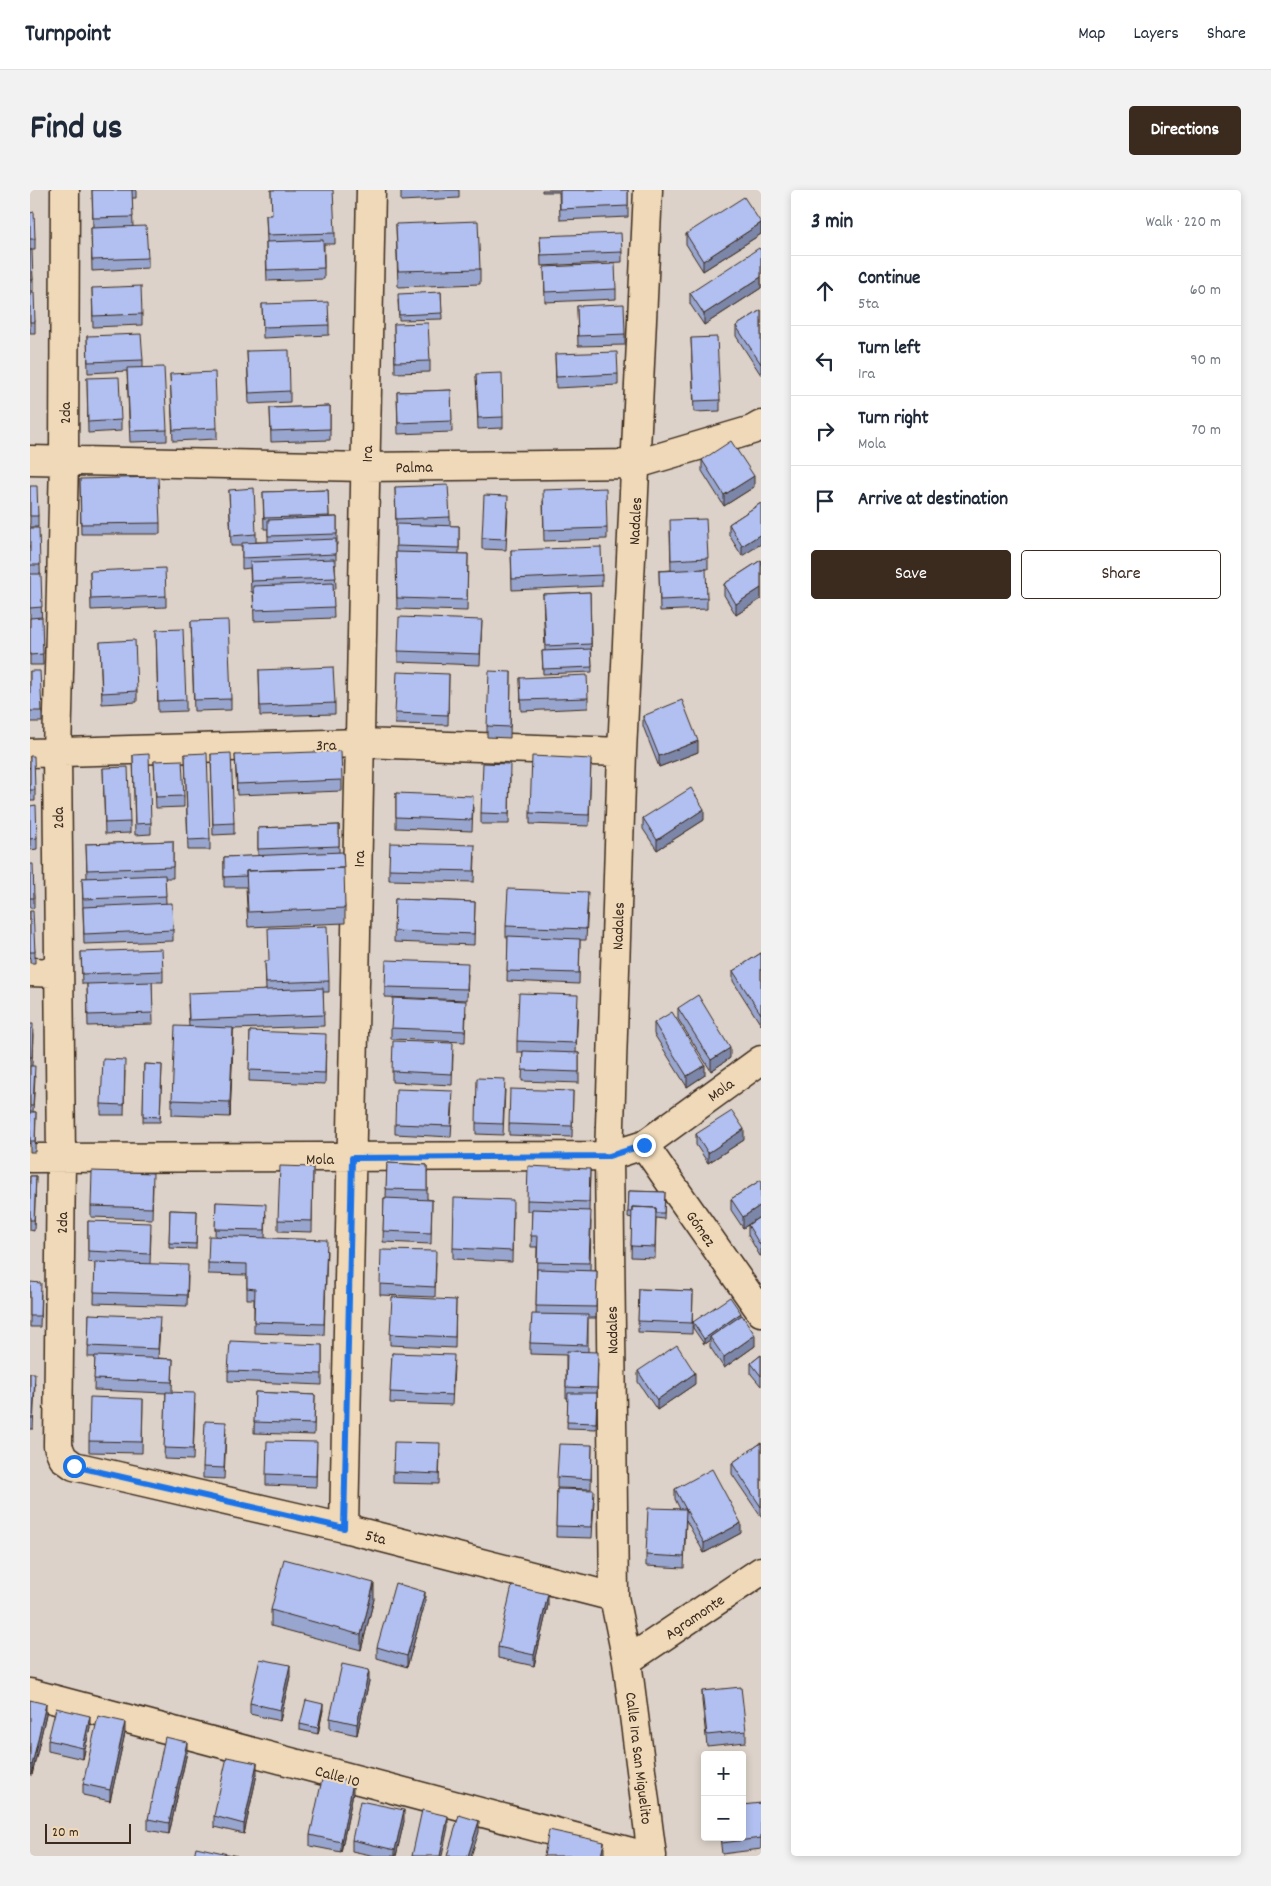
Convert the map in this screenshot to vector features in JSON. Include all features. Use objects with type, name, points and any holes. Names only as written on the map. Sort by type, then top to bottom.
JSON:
[{"type":"street","name":"2da","points":[[58,1446],[61,1159],[57,754],[64,461],[65,190]]},
{"type":"street","name":"1ra","points":[[344,1528],[371,190]]},
{"type":"street","name":"Nadales","points":[[627,1660],[614,1597],[609,1156],[622,752],[637,464],[648,190]]},
{"type":"street","name":"Palma","points":[[30,460],[365,467],[637,464],[758,434]]},
{"type":"street","name":"3ra","points":[[30,753],[57,754],[360,743],[622,752]]},
{"type":"street","points":[[30,972],[59,973]]},
{"type":"street","name":"Mola","points":[[30,1158],[609,1156],[644,1145],[761,1060]]},
{"type":"street","name":"Gómez","points":[[644,1145],[761,1312]]},
{"type":"street","name":"5ta","points":[[58,1446],[63,1458],[74,1466],[344,1528],[614,1597]]},
{"type":"street","name":"Agramonte","points":[[627,1660],[761,1571]]},
{"type":"street","name":"Calle 1ra San Miguelito","points":[[627,1660],[637,1855]]},
{"type":"street","name":"Calle 10","points":[[30,1693],[637,1855]]},
{"type":"building","points":[[92,190],[132,190],[133,217],[93,218]]},
{"type":"building","points":[[271,190],[333,190],[335,233],[267,235],[266,215],[272,215]]},
{"type":"building","points":[[560,190],[628,190],[628,206],[560,209]]},
{"type":"building","points":[[744,197],[761,223],[703,261],[686,234]]},
{"type":"building","points":[[34,212],[35,239],[30,239],[30,213]]},
{"type":"building","points":[[478,221],[480,269],[398,271],[396,224]]},
{"type":"building","points":[[146,226],[148,258],[92,260],[91,228]]},
{"type":"building","points":[[621,233],[622,252],[541,255],[540,236]]},
{"type":"building","points":[[323,240],[324,268],[267,270],[266,242]]},
{"type":"building","points":[[759,248],[761,251],[761,277],[704,314],[690,293]]},
{"type":"building","points":[[30,250],[32,250],[33,280],[30,280]]},
{"type":"building","points":[[615,264],[616,289],[545,292],[544,267]]},
{"type":"building","points":[[141,286],[142,314],[93,316],[92,288]]},
{"type":"building","points":[[30,292],[34,292],[35,322],[30,322]]},
{"type":"building","points":[[441,292],[442,313],[399,315],[398,294]]},
{"type":"building","points":[[328,302],[329,325],[263,327],[262,304]]},
{"type":"building","points":[[624,304],[625,334],[578,336],[577,306]]},
{"type":"building","points":[[761,310],[761,364],[736,326]]},
{"type":"building","points":[[428,323],[430,361],[395,362],[394,324]]},
{"type":"building","points":[[141,334],[143,360],[88,362],[87,336]]},
{"type":"building","points":[[717,337],[720,400],[694,401],[691,338]]},
{"type":"building","points":[[289,350],[290,391],[249,393],[247,351]]},
{"type":"building","points":[[617,352],[618,374],[556,377],[555,354]]},
{"type":"building","points":[[164,367],[167,430],[130,431],[127,368]]},
{"type":"building","points":[[215,372],[217,428],[173,430],[170,374]]},
{"type":"building","points":[[502,373],[503,417],[478,418],[476,374]]},
{"type":"building","points":[[119,377],[121,420],[88,422],[87,378]]},
{"type":"building","points":[[451,390],[452,421],[398,423],[397,392]]},
{"type":"building","points":[[330,406],[330,429],[271,431],[270,408]]},
{"type":"building","points":[[731,441],[754,476],[724,495],[702,460]]},
{"type":"building","points":[[158,477],[160,523],[81,524],[80,479]]},
{"type":"building","points":[[448,485],[450,517],[396,519],[395,487]]},
{"type":"building","points":[[30,486],[37,486],[38,516],[30,516]]},
{"type":"building","points":[[254,488],[256,534],[231,536],[229,490]]},
{"type":"building","points":[[606,488],[607,528],[544,530],[543,490]]},
{"type":"building","points":[[328,490],[329,516],[264,518],[263,492]]},
{"type":"building","points":[[484,495],[508,496],[506,539],[482,538]]},
{"type":"building","points":[[761,503],[761,534],[742,546],[729,524]]},
{"type":"building","points":[[337,517],[337,534],[268,536],[268,520]]},
{"type":"building","points":[[706,519],[708,558],[671,560],[670,520]]},
{"type":"building","points":[[396,524],[459,526],[459,548],[396,546]]},
{"type":"building","points":[[30,528],[39,528],[40,565],[30,565]]},
{"type":"building","points":[[336,539],[336,554],[242,558],[242,543]]},
{"type":"building","points":[[601,547],[602,575],[512,579],[511,550]]},
{"type":"building","points":[[396,552],[468,554],[467,600],[397,598]]},
{"type":"building","points":[[334,559],[336,578],[251,581],[250,562]]},
{"type":"building","points":[[761,560],[761,588],[736,604],[724,584]]},
{"type":"building","points":[[165,568],[166,596],[91,599],[90,571]]},
{"type":"building","points":[[706,569],[707,598],[660,600],[659,571]]},
{"type":"building","points":[[30,574],[41,574],[42,607],[30,608]]},
{"type":"building","points":[[333,583],[334,607],[254,610],[253,586]]},
{"type":"building","points":[[590,592],[591,644],[546,646],[543,594]]},
{"type":"building","points":[[42,617],[43,654],[30,655],[30,618]]},
{"type":"building","points":[[399,617],[482,620],[480,654],[398,651]]},
{"type":"building","points":[[228,620],[231,699],[194,700],[191,621]]},
{"type":"building","points":[[183,629],[186,700],[158,701],[156,630]]},
{"type":"building","points":[[135,640],[137,691],[102,693],[100,642]]},
{"type":"building","points":[[591,649],[592,667],[543,669],[542,651]]},
{"type":"building","points":[[333,667],[335,703],[260,706],[259,670]]},
{"type":"building","points":[[30,671],[40,671],[42,711],[30,711]]},
{"type":"building","points":[[489,671],[511,672],[510,727],[487,726]]},
{"type":"building","points":[[397,672],[449,674],[448,715],[395,713]]},
{"type":"building","points":[[587,675],[588,698],[521,700],[520,678]]},
{"type":"building","points":[[682,700],[698,741],[659,756],[643,716]]},
{"type":"building","points":[[341,751],[342,780],[237,784],[235,755]]},
{"type":"building","points":[[207,753],[210,839],[188,840],[185,754]]},
{"type":"building","points":[[231,753],[234,823],[213,824],[211,754]]},
{"type":"building","points":[[149,754],[151,823],[135,824],[133,755]]},
{"type":"building","points":[[30,756],[34,756],[35,790],[30,790]]},
{"type":"building","points":[[532,756],[591,759],[589,815],[530,813]]},
{"type":"building","points":[[182,760],[184,796],[156,797],[154,761]]},
{"type":"building","points":[[483,763],[510,764],[509,814],[481,813]]},
{"type":"building","points":[[128,767],[130,822],[105,823],[103,768]]},
{"type":"building","points":[[691,788],[704,809],[657,840],[643,818]]},
{"type":"building","points":[[396,793],[473,796],[472,820],[396,817]]},
{"type":"building","points":[[36,805],[37,838],[30,839],[30,806]]},
{"type":"building","points":[[339,825],[339,846],[258,849],[258,828]]},
{"type":"building","points":[[173,841],[173,867],[87,870],[86,844]]},
{"type":"building","points":[[390,843],[475,845],[474,871],[389,869]]},
{"type":"building","points":[[343,852],[344,868],[246,871],[246,876],[224,877],[224,857]]},
{"type":"building","points":[[30,864],[33,864],[34,898],[30,898]]},
{"type":"building","points":[[344,868],[345,908],[248,912],[246,871]]},
{"type":"building","points":[[165,875],[166,896],[83,899],[82,878]]},
{"type":"building","points":[[508,889],[588,892],[586,929],[506,926]]},
{"type":"building","points":[[395,899],[475,902],[474,934],[394,931]]},
{"type":"building","points":[[172,903],[173,930],[84,934],[83,907]]},
{"type":"building","points":[[30,911],[33,911],[35,952],[30,952]]},
{"type":"building","points":[[327,926],[329,981],[266,983],[265,961],[269,961],[268,928]]},
{"type":"building","points":[[508,936],[580,939],[579,973],[507,971]]},
{"type":"building","points":[[162,949],[163,971],[82,974],[81,952]]},
{"type":"building","points":[[761,953],[761,1014],[733,971]]},
{"type":"building","points":[[386,960],[468,963],[467,989],[385,987]]},
{"type":"building","points":[[152,982],[153,1013],[88,1015],[87,984]]},
{"type":"building","points":[[323,988],[324,1015],[189,1020],[188,993]]},
{"type":"building","points":[[519,993],[578,995],[576,1043],[517,1041]]},
{"type":"building","points":[[698,995],[730,1048],[711,1060],[678,1008]]},
{"type":"building","points":[[393,998],[466,1001],[465,1031],[391,1028]]},
{"type":"building","points":[[672,1012],[705,1065],[687,1076],[654,1023]]},
{"type":"building","points":[[30,1024],[33,1024],[32,1057],[30,1057]]},
{"type":"building","points":[[175,1026],[233,1028],[230,1102],[172,1100]]},
{"type":"building","points":[[250,1031],[326,1034],[325,1073],[249,1070]]},
{"type":"building","points":[[393,1041],[453,1043],[452,1074],[392,1071]]},
{"type":"building","points":[[523,1051],[579,1053],[579,1072],[522,1070]]},
{"type":"building","points":[[103,1059],[125,1060],[124,1105],[101,1104]]},
{"type":"building","points":[[144,1064],[162,1065],[160,1117],[143,1116]]},
{"type":"building","points":[[30,1066],[35,1066],[33,1106],[30,1106]]},
{"type":"building","points":[[477,1078],[505,1079],[503,1124],[476,1123]]},
{"type":"building","points":[[396,1089],[453,1091],[451,1126],[395,1124]]},
{"type":"building","points":[[510,1089],[573,1091],[572,1126],[509,1124]]},
{"type":"building","points":[[732,1111],[744,1129],[708,1153],[696,1134]]},
{"type":"building","points":[[30,1112],[36,1112],[35,1141],[30,1141]]},
{"type":"building","points":[[387,1163],[427,1165],[427,1190],[386,1189]]},
{"type":"building","points":[[280,1166],[313,1167],[312,1221],[278,1220]]},
{"type":"building","points":[[528,1166],[590,1169],[589,1202],[527,1200]]},
{"type":"building","points":[[92,1171],[153,1173],[152,1208],[91,1206]]},
{"type":"building","points":[[30,1176],[36,1176],[34,1220],[30,1220]]},
{"type":"building","points":[[761,1180],[761,1205],[743,1217],[731,1199]]},
{"type":"building","points":[[629,1191],[665,1192],[664,1213],[656,1213],[656,1208],[632,1207],[632,1212],[628,1212]]},
{"type":"building","points":[[384,1198],[432,1200],[431,1233],[383,1231]]},
{"type":"building","points":[[454,1198],[513,1200],[512,1251],[453,1248]]},
{"type":"building","points":[[216,1202],[266,1204],[265,1230],[215,1229]]},
{"type":"building","points":[[632,1207],[656,1208],[655,1247],[631,1246]]},
{"type":"building","points":[[532,1209],[591,1211],[589,1263],[537,1262],[538,1236],[531,1236]]},
{"type":"building","points":[[170,1210],[197,1211],[196,1244],[169,1243]]},
{"type":"building","points":[[761,1216],[761,1245],[760,1245],[748,1225]]},
{"type":"building","points":[[88,1221],[151,1223],[150,1254],[88,1251]]},
{"type":"building","points":[[209,1236],[327,1240],[324,1324],[254,1322],[255,1289],[247,1288],[247,1264],[208,1263]]},
{"type":"building","points":[[381,1250],[436,1251],[435,1287],[380,1284]]},
{"type":"building","points":[[95,1262],[188,1265],[187,1295],[94,1292]]},
{"type":"building","points":[[537,1269],[597,1271],[596,1307],[536,1306]]},
{"type":"building","points":[[30,1282],[41,1283],[40,1316],[30,1316]]},
{"type":"building","points":[[639,1289],[693,1291],[692,1323],[638,1321]]},
{"type":"building","points":[[392,1297],[456,1300],[455,1337],[390,1334]]},
{"type":"building","points":[[730,1297],[741,1313],[704,1339],[693,1322]]},
{"type":"building","points":[[89,1314],[160,1317],[158,1349],[88,1346]]},
{"type":"building","points":[[532,1314],[588,1315],[587,1345],[530,1343]]},
{"type":"building","points":[[742,1315],[755,1335],[724,1357],[710,1337]]},
{"type":"building","points":[[230,1341],[322,1345],[322,1374],[228,1371]]},
{"type":"building","points":[[677,1345],[695,1373],[657,1400],[638,1371]]},
{"type":"building","points":[[567,1351],[598,1352],[597,1388],[566,1387]]},
{"type":"building","points":[[392,1353],[454,1355],[452,1395],[390,1392]]},
{"type":"building","points":[[761,1355],[761,1376],[751,1363]]},
{"type":"building","points":[[95,1356],[173,1359],[172,1382],[94,1379]]},
{"type":"building","points":[[30,1373],[35,1373],[33,1418],[30,1418]]},
{"type":"building","points":[[166,1392],[195,1393],[193,1449],[164,1448]]},
{"type":"building","points":[[255,1392],[315,1395],[314,1424],[254,1422]]},
{"type":"building","points":[[568,1393],[597,1393],[596,1423],[567,1422]]},
{"type":"building","points":[[90,1397],[143,1399],[142,1442],[89,1441]]},
{"type":"building","points":[[205,1421],[226,1422],[224,1468],[203,1467]]},
{"type":"building","points":[[267,1441],[317,1442],[316,1476],[266,1474]]},
{"type":"building","points":[[394,1442],[440,1443],[439,1474],[393,1472]]},
{"type":"building","points":[[761,1443],[761,1507],[732,1463]]},
{"type":"building","points":[[559,1444],[592,1445],[591,1479],[557,1477]]},
{"type":"building","points":[[712,1469],[741,1523],[704,1543],[675,1489]]},
{"type":"building","points":[[557,1489],[594,1490],[592,1527],[556,1526]]},
{"type":"building","points":[[648,1508],[686,1509],[684,1557],[646,1555]]},
{"type":"building","points":[[284,1559],[374,1583],[361,1635],[271,1610]]},
{"type":"building","points":[[395,1583],[425,1592],[407,1656],[377,1647]]},
{"type":"building","points":[[512,1586],[548,1594],[534,1655],[498,1647]]},
{"type":"building","points":[[260,1659],[290,1665],[280,1710],[250,1703]]},
{"type":"building","points":[[342,1664],[369,1670],[357,1724],[330,1718]]},
{"type":"building","points":[[741,1687],[746,1731],[707,1735],[702,1691]]},
{"type":"building","points":[[30,1700],[46,1704],[32,1765],[30,1764]]},
{"type":"building","points":[[306,1700],[323,1704],[318,1728],[300,1724]]},
{"type":"building","points":[[56,1708],[90,1716],[83,1748],[48,1740]]},
{"type":"building","points":[[98,1716],[125,1722],[110,1790],[83,1784]]},
{"type":"building","points":[[165,1737],[187,1742],[169,1823],[148,1819]]},
{"type":"building","points":[[227,1757],[257,1763],[244,1824],[214,1816]]},
{"type":"building","points":[[323,1775],[353,1782],[341,1842],[310,1835]]},
{"type":"building","points":[[360,1801],[404,1810],[395,1850],[352,1840]]},
{"type":"building","points":[[761,1803],[761,1838],[746,1840],[746,1805]]},
{"type":"building","points":[[422,1810],[448,1816],[440,1856],[412,1856]]},
{"type":"building","points":[[459,1815],[479,1821],[468,1856],[447,1856]]},
{"type":"building","points":[[549,1830],[604,1842],[601,1856],[544,1856]]},
{"type":"building","points":[[722,1841],[738,1841],[722,1843]]},
{"type":"building","points":[[196,1847],[237,1856],[194,1856]]},
{"type":"route","points":[[74,1466],[344,1528],[352,1158],[609,1156],[644,1145]]}]
